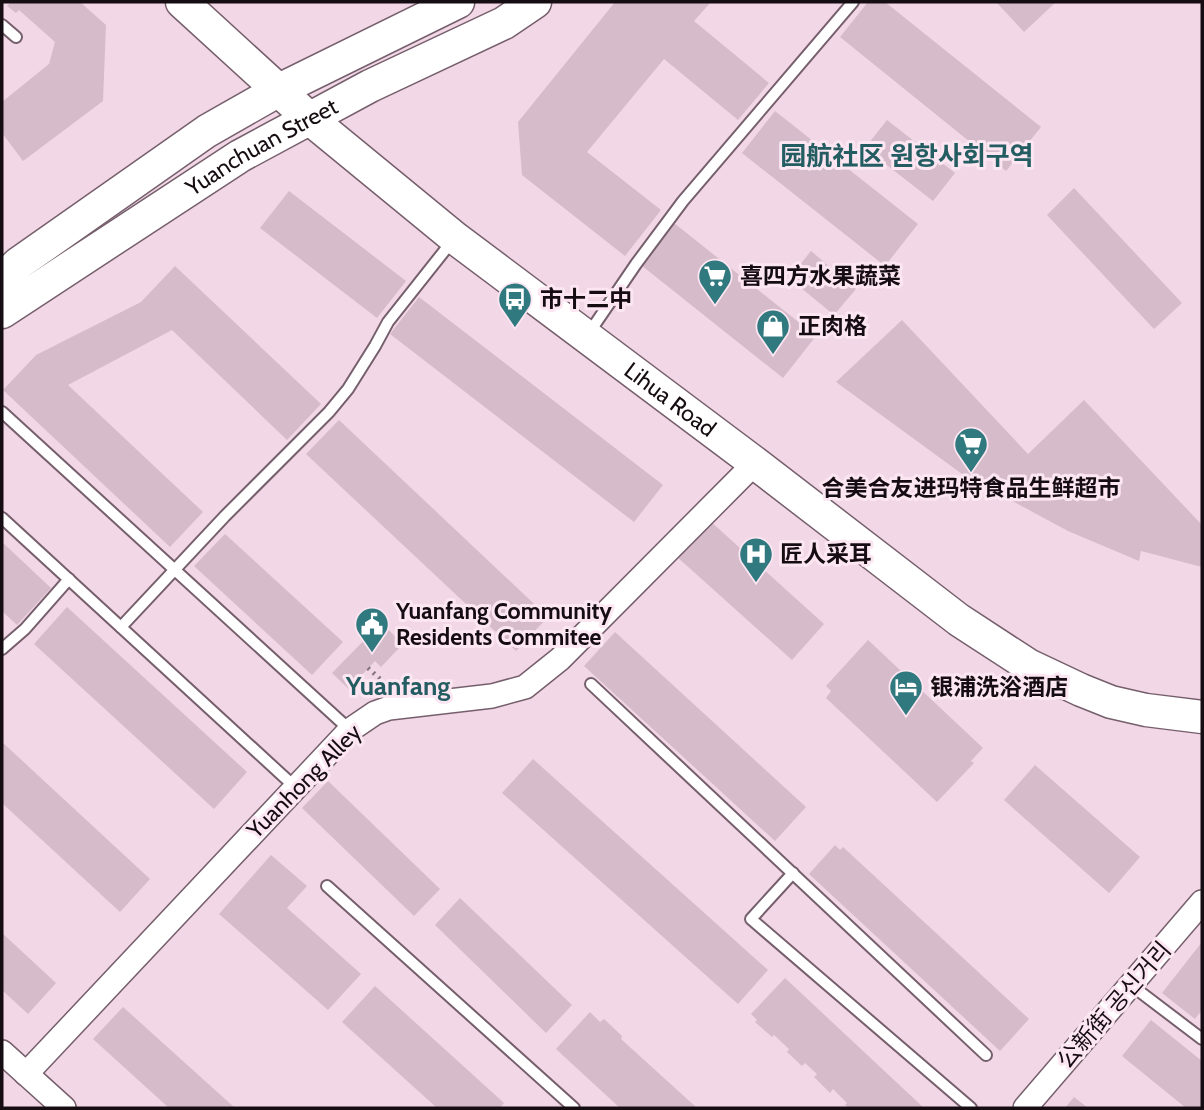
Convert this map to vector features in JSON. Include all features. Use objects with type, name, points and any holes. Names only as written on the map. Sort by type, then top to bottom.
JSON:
[{"type":"street","name":"Lihua Road","points":[[182,2],[310,119],[455,238],[959,620],[1028,665],[1111,702],[1146,710],[1202,717]]},
{"type":"street","name":"Yuanchuan Street","points":[[2,279],[19,263],[207,131],[279,90],[458,2]]},
{"type":"street","name":"Yuanchuan Street","points":[[2,312],[240,156],[370,86],[504,23],[535,2]]},
{"type":"street","name":"Yuanhong Alley","points":[[26,1074],[350,730],[375,713],[389,708],[492,696],[525,687],[560,659],[755,463]]},
{"type":"street","name":"公新街 공신거리","points":[[1025,1108],[1202,902]]},
{"type":"street","points":[[2,1052],[64,1108]]},
{"type":"lane","points":[[587,336],[683,201],[853,2]]},
{"type":"lane","points":[[2,25],[16,37]]},
{"type":"lane","points":[[121,627],[329,412],[348,389],[388,322],[455,238]]},
{"type":"lane","points":[[2,412],[350,730]]},
{"type":"lane","points":[[2,518],[295,787]]},
{"type":"lane","points":[[2,649],[69,579]]},
{"type":"lane","points":[[591,684],[986,1055]]},
{"type":"lane","points":[[793,873],[751,919],[971,1108]]},
{"type":"lane","points":[[327,886],[574,1108]]},
{"type":"lane","points":[[1131,985],[1202,1039]]},
{"type":"building","points":[[11,2],[80,2],[106,25],[103,101],[23,161],[2,133],[2,102],[49,64],[55,42],[19,10],[16,13],[7,6]]},
{"type":"building","points":[[615,2],[711,2],[694,21],[769,83],[738,120],[664,59],[587,152],[661,210],[625,256],[522,175],[518,122]]},
{"type":"building","points":[[868,2],[885,2],[1041,127],[1006,171],[840,37]]},
{"type":"building","points":[[996,2],[1056,2],[1024,32]]},
{"type":"building","points":[[775,111],[918,224],[885,266],[742,153]]},
{"type":"building","points":[[887,120],[955,173],[933,201],[865,148]]},
{"type":"building","points":[[1074,188],[1182,303],[1154,329],[1047,215]]},
{"type":"building","points":[[289,191],[406,281],[377,318],[260,228]]},
{"type":"building","points":[[674,223],[816,336],[783,378],[641,265]]},
{"type":"building","points":[[811,251],[856,289],[834,315],[789,278]]},
{"type":"building","points":[[175,266],[321,404],[287,440],[172,330],[68,385],[203,512],[170,547],[3,390],[36,355],[141,302]]},
{"type":"building","points":[[419,297],[663,485],[634,522],[390,334]]},
{"type":"building","points":[[902,320],[1028,454],[1084,400],[1202,525],[1202,567],[1141,551],[1139,561],[1068,531],[962,474],[836,382]]},
{"type":"building","points":[[339,420],[548,617],[516,651],[306,454]]},
{"type":"building","points":[[709,520],[824,624],[792,660],[676,556]]},
{"type":"building","points":[[225,534],[343,642],[312,675],[194,566]]},
{"type":"building","points":[[2,542],[51,588],[17,625],[2,611]]},
{"type":"building","points":[[67,607],[247,772],[214,809],[34,644]]},
{"type":"building","name":"Yuanfang Community Residents Commitee","points":[[381,623],[398,639],[394,644],[399,648],[381,667],[375,661],[360,677],[364,681],[353,693],[332,673]]},
{"type":"building","points":[[615,632],[806,807],[775,841],[584,666]]},
{"type":"building","points":[[868,640],[983,748],[971,761],[974,763],[937,802],[826,698],[831,691],[826,686]]},
{"type":"building","points":[[2,742],[150,879],[120,912],[2,803]]},
{"type":"building","points":[[533,759],[768,970],[738,1004],[502,793]]},
{"type":"building","points":[[1035,765],[1140,857],[1109,893],[1004,800]]},
{"type":"building","points":[[328,781],[440,889],[414,916],[302,808]]},
{"type":"building","points":[[835,845],[840,850],[843,847],[1029,1019],[1000,1051],[809,874]]},
{"type":"building","points":[[271,855],[307,886],[287,908],[361,974],[328,1010],[219,914]]},
{"type":"building","points":[[460,898],[572,1005],[546,1033],[435,925]]},
{"type":"building","points":[[2,933],[56,983],[28,1014],[2,990]]},
{"type":"building","points":[[1202,942],[1202,1010],[1195,1019],[1162,993]]},
{"type":"building","points":[[785,978],[924,1108],[849,1108],[833,1089],[830,1093],[814,1077],[817,1074],[805,1063],[802,1066],[787,1052],[789,1049],[755,1022],[757,1020],[751,1014]]},
{"type":"building","points":[[375,986],[504,1103],[500,1108],[437,1108],[342,1022]]},
{"type":"building","points":[[123,1007],[235,1108],[169,1108],[93,1039]]},
{"type":"building","points":[[590,1012],[600,1022],[604,1019],[622,1036],[621,1039],[697,1108],[620,1108],[556,1049]]},
{"type":"building","points":[[1151,1020],[1202,1061],[1202,1108],[1186,1108],[1122,1056]]},
{"type":"building","points":[[1074,1097],[1088,1108],[1065,1108]]},
{"type":"place","name":"喜四方水果蔬菜","points":[[715,306]]},
{"type":"place","name":"市十二中","points":[[515,329]]},
{"type":"place","name":"正肉格","points":[[773,356]]},
{"type":"place","name":"合美合友进玛特食品生鲜超市","points":[[971,474]]},
{"type":"place","name":"匠人采耳","points":[[756,584]]},
{"type":"place","name":"Yuanfang Community Residents Commitee","points":[[372,654]]},
{"type":"place","name":"银浦洗浴酒店","points":[[906,717]]},
{"type":"district","name":"园航社区 원항사회구역","points":[[907,156]]},
{"type":"district","name":"Yuanfang","points":[[398,686]]}]
